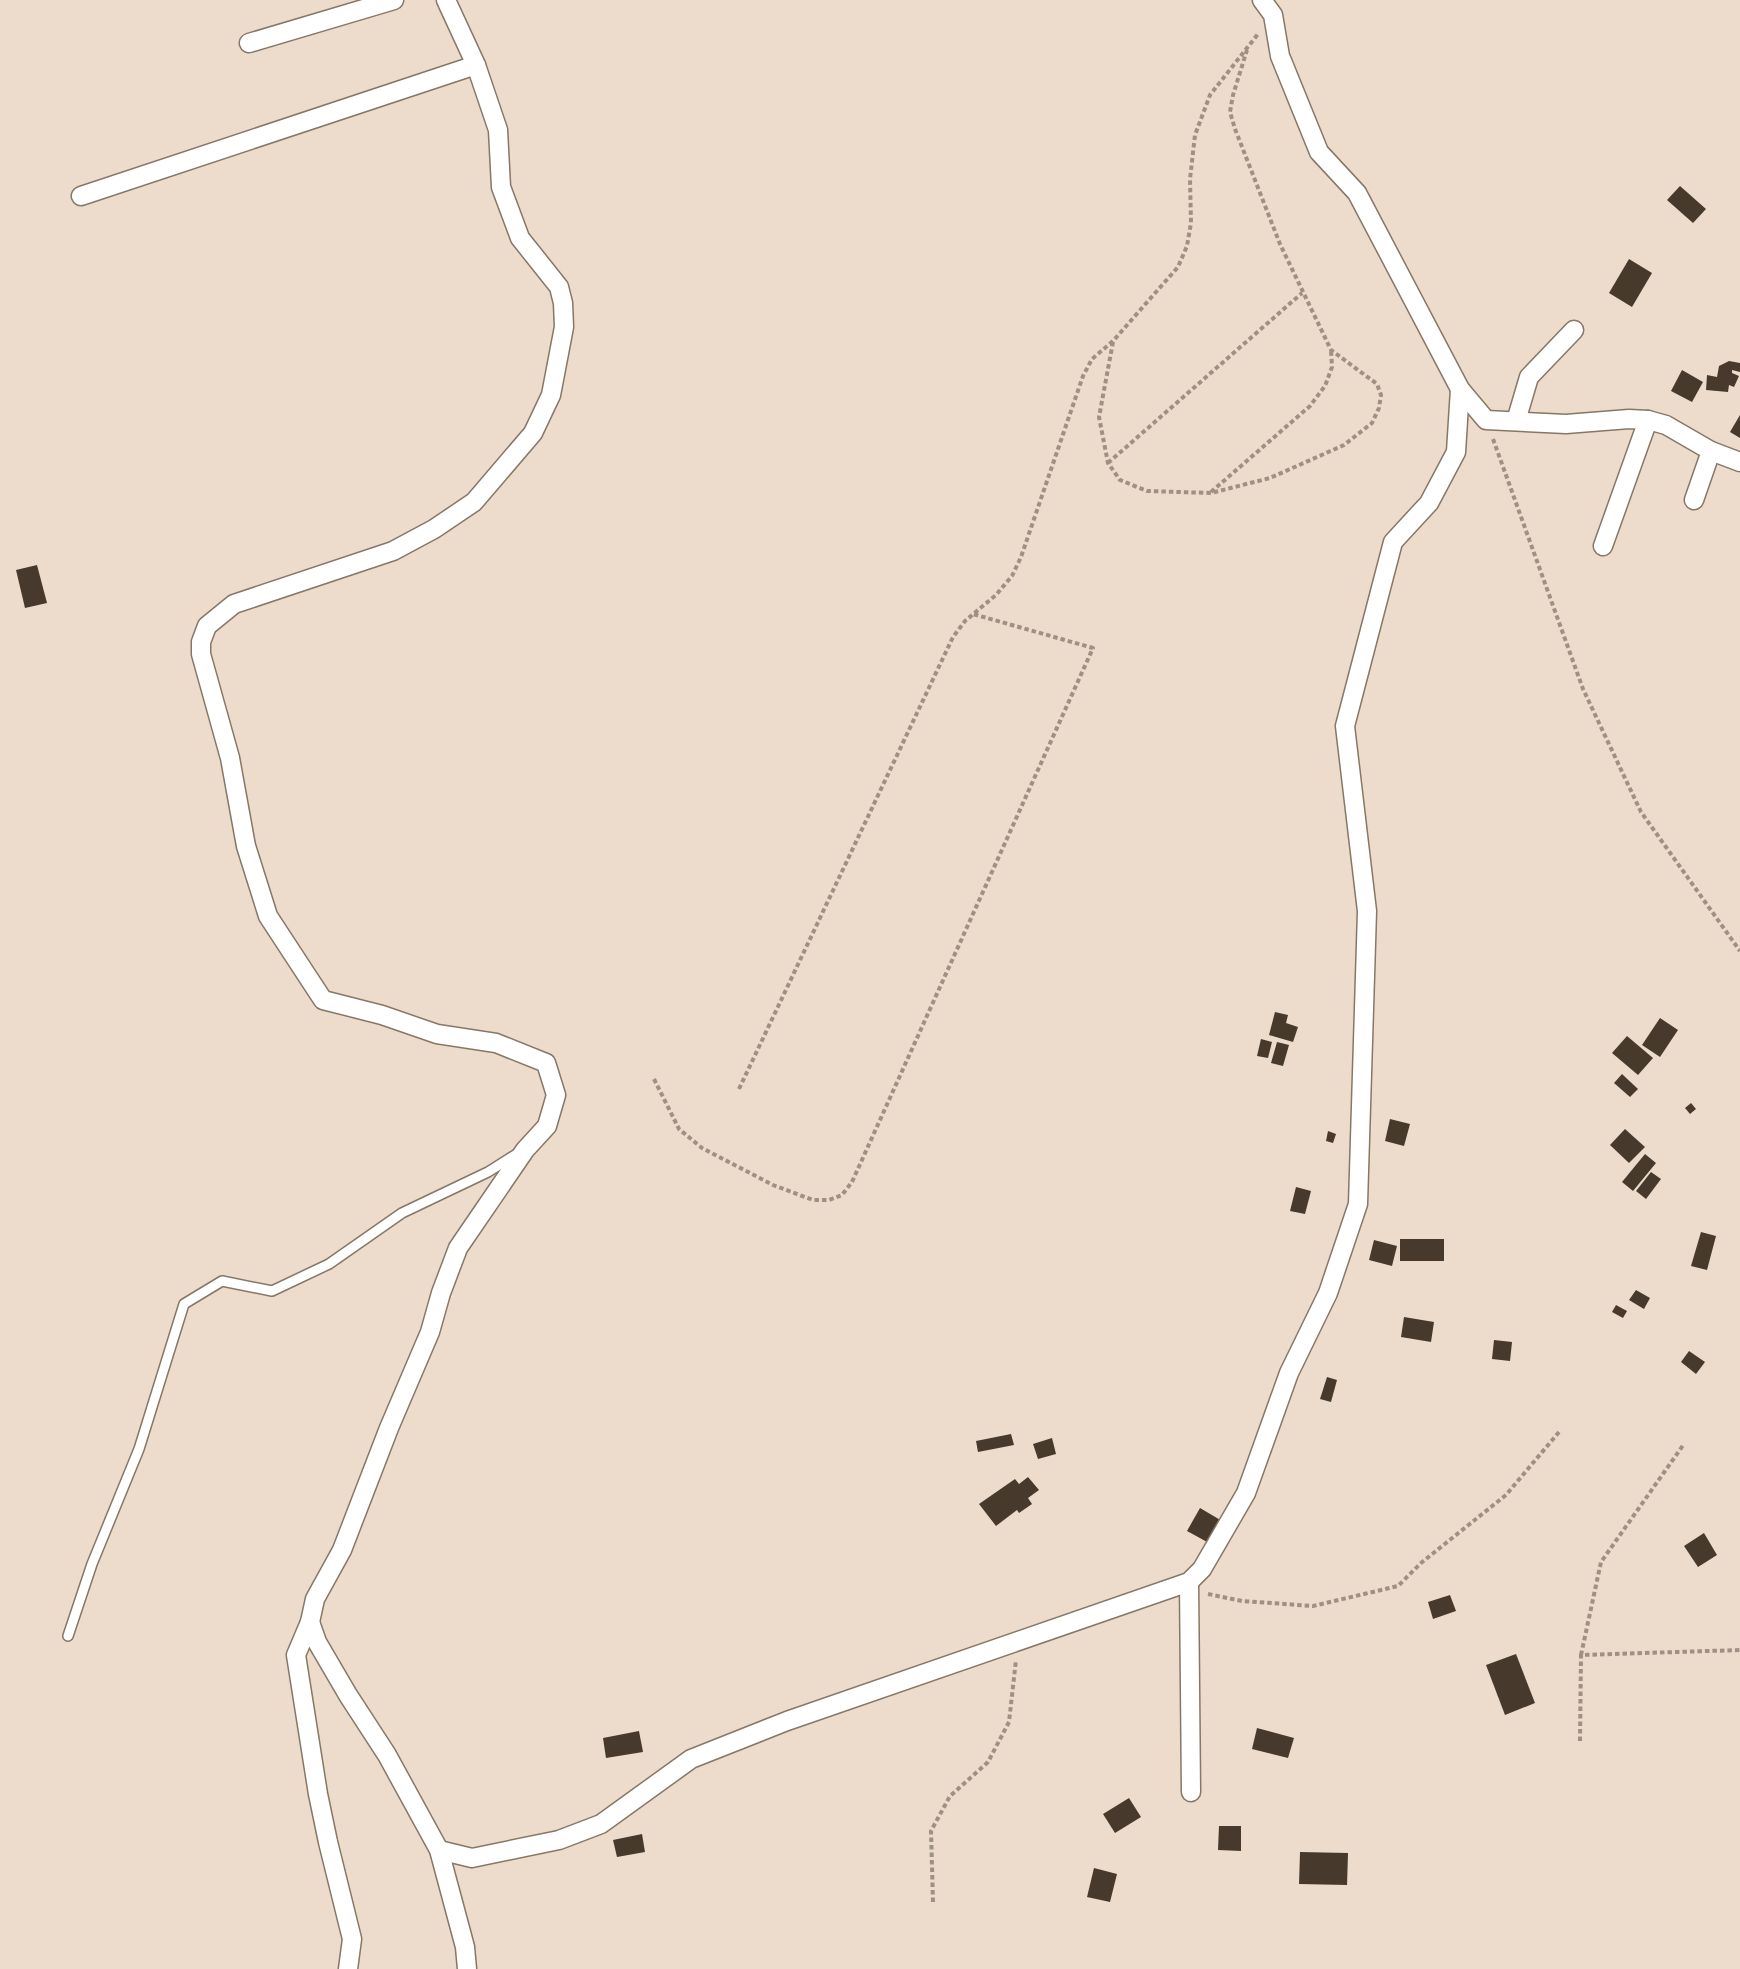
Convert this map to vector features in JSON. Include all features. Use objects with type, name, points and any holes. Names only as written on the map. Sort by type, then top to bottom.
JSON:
[{"type":"street","points":[[249,43],[394,0]]},
{"type":"street","points":[[348,1969],[352,1939],[327,1842],[296,1654],[310,1622],[315,1599],[342,1550],[388,1428],[430,1332],[441,1293],[458,1248],[525,1150],[547,1126],[556,1095],[546,1063],[496,1042],[437,1034],[382,1015],[323,1000],[268,916],[246,846],[230,758],[201,654],[201,642],[207,626],[234,604],[393,551],[435,529],[474,502],[533,433],[551,395],[564,327],[560,287],[520,238],[501,187],[498,130],[476,65],[446,0]]},
{"type":"street","points":[[1268,7],[1280,56],[1319,152],[1357,193],[1461,389],[1486,420],[1566,424],[1629,419],[1648,420],[1666,425],[1711,450],[1740,462]]},
{"type":"street","points":[[81,196],[476,65]]},
{"type":"street","points":[[1516,421],[1529,377],[1574,330]]},
{"type":"street","points":[[439,1850],[472,1858],[559,1840],[601,1824],[691,1759],[787,1721],[1189,1582],[1202,1569],[1246,1493],[1288,1373],[1328,1293],[1358,1203],[1367,911],[1345,726],[1394,543],[1429,503],[1456,452],[1461,389]]},
{"type":"street","points":[[1603,546],[1648,420]]},
{"type":"street","points":[[1694,500],[1711,450]]},
{"type":"street","points":[[1189,1582],[1191,1792]]},
{"type":"street","points":[[310,1622],[317,1642],[387,1755],[439,1850],[465,1947],[467,1969]]},
{"type":"lane","points":[[68,1636],[92,1564],[138,1449],[184,1304],[222,1281],[272,1291],[329,1264],[402,1213],[488,1172],[525,1150]]},
{"type":"path","points":[[1211,493],[1310,406],[1325,386],[1332,366],[1331,350],[1280,244],[1230,112],[1248,46],[1268,7]]},
{"type":"path","points":[[739,1089],[953,637],[965,621],[996,595],[1021,558],[1083,376],[1092,359],[1113,341],[1179,267],[1187,246],[1191,223],[1190,179],[1195,135],[1210,95],[1248,46]]},
{"type":"path","points":[[1108,463],[1302,293]]},
{"type":"path","points":[[1113,341],[1099,417],[1108,463],[1120,480],[1147,491],[1211,493],[1270,478],[1344,445],[1372,423],[1379,408],[1381,395],[1377,384],[1331,350]]},
{"type":"path","points":[[1486,420],[1583,689],[1636,802],[1740,951]]},
{"type":"path","points":[[654,1078],[679,1129],[702,1148],[773,1185],[813,1200],[829,1200],[842,1195],[852,1182],[1093,648],[973,614]]},
{"type":"path","points":[[1189,1582],[1202,1593],[1242,1601],[1313,1606],[1398,1586],[1421,1563],[1506,1495],[1559,1432]]},
{"type":"path","points":[[1580,1741],[1581,1655],[1602,1562],[1684,1444]]},
{"type":"path","points":[[933,1902],[931,1831],[950,1796],[988,1762],[1010,1722],[1018,1641]]},
{"type":"path","points":[[1581,1655],[1740,1650]]},
{"type":"building","points":[[1680,186],[1706,209],[1693,223],[1667,200]]},
{"type":"building","points":[[1629,259],[1652,273],[1632,307],[1609,293]]},
{"type":"building","points":[[1729,361],[1740,363],[1740,372],[1732,370],[1732,373],[1739,376],[1734,387],[1729,385],[1728,392],[1706,390],[1707,375],[1717,377],[1719,366]]},
{"type":"building","points":[[1682,370],[1703,382],[1692,402],[1671,391]]},
{"type":"building","points":[[1740,415],[1740,438],[1730,432]]},
{"type":"building","points":[[37,565],[47,603],[25,608],[16,570]]},
{"type":"building","points":[[1275,1012],[1288,1015],[1286,1023],[1298,1027],[1293,1042],[1269,1035]]},
{"type":"building","points":[[1660,1018],[1678,1030],[1660,1057],[1642,1045]]},
{"type":"building","points":[[1627,1036],[1653,1058],[1638,1075],[1612,1053]]},
{"type":"building","points":[[1261,1039],[1272,1042],[1268,1058],[1257,1056]]},
{"type":"building","points":[[1277,1042],[1289,1045],[1283,1066],[1271,1063]]},
{"type":"building","points":[[1622,1074],[1638,1089],[1630,1097],[1614,1083]]},
{"type":"building","points":[[1691,1103],[1696,1109],[1690,1114],[1685,1108]]},
{"type":"building","points":[[1390,1119],[1410,1124],[1404,1146],[1385,1141]]},
{"type":"building","points":[[1625,1129],[1645,1147],[1629,1163],[1610,1145]]},
{"type":"building","points":[[1328,1131],[1336,1134],[1333,1143],[1326,1141]]},
{"type":"building","points":[[1645,1154],[1656,1163],[1633,1191],[1622,1182]]},
{"type":"building","points":[[1651,1172],[1661,1179],[1646,1199],[1636,1191]]},
{"type":"building","points":[[1296,1187],[1311,1191],[1305,1214],[1290,1211]]},
{"type":"building","points":[[1701,1232],[1716,1236],[1707,1270],[1691,1266]]},
{"type":"building","points":[[1400,1239],[1444,1239],[1444,1261],[1400,1261]]},
{"type":"building","points":[[1374,1240],[1397,1246],[1392,1266],[1369,1260]]},
{"type":"building","points":[[1636,1290],[1650,1298],[1644,1309],[1629,1300]]},
{"type":"building","points":[[1616,1305],[1627,1311],[1623,1318],[1612,1312]]},
{"type":"building","points":[[1404,1317],[1434,1322],[1431,1342],[1401,1337]]},
{"type":"building","points":[[1494,1340],[1512,1342],[1510,1361],[1492,1359]]},
{"type":"building","points":[[1689,1351],[1705,1362],[1696,1374],[1681,1362]]},
{"type":"building","points":[[1327,1377],[1337,1380],[1331,1402],[1320,1399]]},
{"type":"building","points":[[1011,1434],[1014,1445],[978,1452],[976,1441]]},
{"type":"building","points":[[1052,1438],[1056,1454],[1038,1459],[1033,1444]]},
{"type":"building","points":[[1028,1477],[1039,1490],[1028,1498],[1032,1504],[1019,1513],[1017,1510],[996,1526],[979,1504],[1015,1479],[1019,1484]]},
{"type":"building","points":[[1200,1508],[1222,1521],[1209,1543],[1187,1531]]},
{"type":"building","points":[[1704,1533],[1717,1555],[1698,1567],[1684,1546]]},
{"type":"building","points":[[1450,1595],[1456,1611],[1433,1619],[1428,1602]]},
{"type":"building","points":[[1516,1654],[1535,1703],[1505,1715],[1486,1665]]},
{"type":"building","points":[[1257,1728],[1294,1738],[1288,1758],[1252,1749]]},
{"type":"building","points":[[639,1731],[643,1752],[606,1758],[603,1738]]},
{"type":"building","points":[[1129,1798],[1141,1817],[1115,1833],[1103,1814]]},
{"type":"building","points":[[1219,1826],[1241,1826],[1241,1851],[1218,1850]]},
{"type":"building","points":[[642,1834],[645,1852],[617,1857],[613,1840]]},
{"type":"building","points":[[1300,1852],[1348,1853],[1347,1885],[1299,1884]]},
{"type":"building","points":[[1094,1868],[1117,1874],[1110,1902],[1087,1897]]}]
